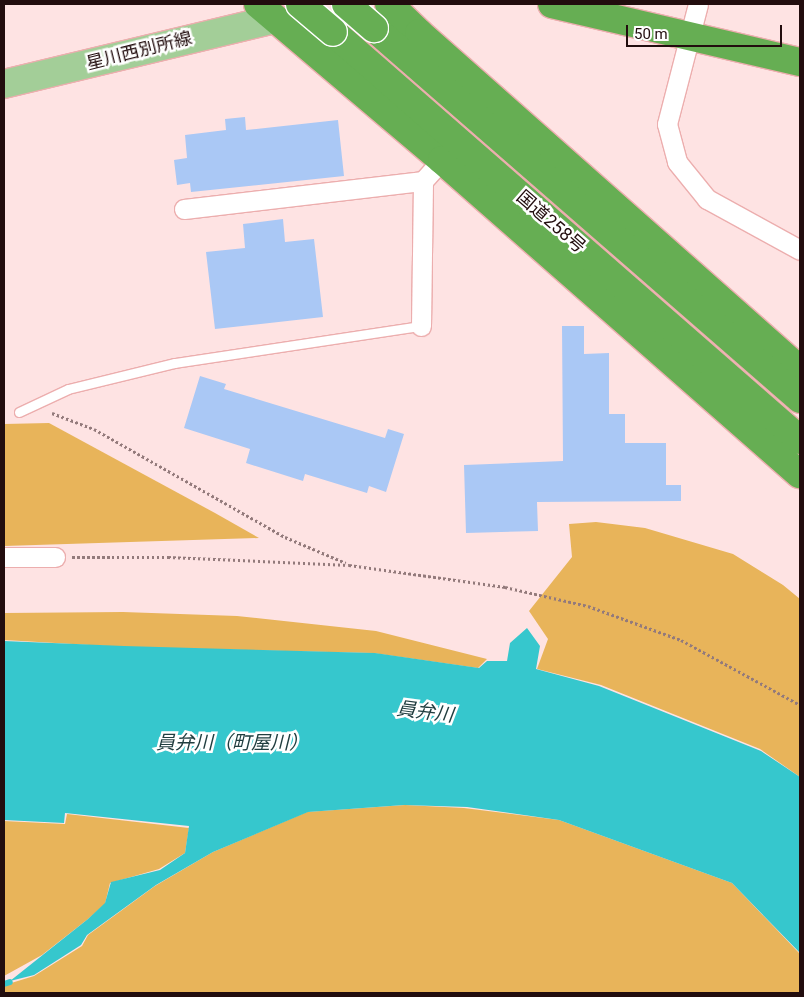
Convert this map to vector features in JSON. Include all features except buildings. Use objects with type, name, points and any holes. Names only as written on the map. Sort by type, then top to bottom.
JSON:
[{"type":"highway","name":"国道258号","points":[[300,4],[800,440]]},
{"type":"highway","name":"国道258号","points":[[346,4],[376,16],[800,399]]},
{"type":"highway","points":[[389,4],[419,33],[800,370]]},
{"type":"highway","points":[[552,4],[692,35],[800,62]]},
{"type":"highway","points":[[266,11],[376,16]]},
{"type":"highway","points":[[266,11],[442,160],[800,474]]},
{"type":"main road","name":"星川西別所線","points":[[4,84],[266,11]]},
{"type":"street","points":[[248,4],[266,11]]},
{"type":"street","points":[[698,4],[692,35],[667,124],[677,162],[707,199],[800,250]]},
{"type":"street","points":[[184,209],[422,181],[442,160]]},
{"type":"street","points":[[421,326],[422,181]]},
{"type":"street","points":[[4,557],[54,557]]},
{"type":"lane","points":[[18,412],[68,389],[175,363],[421,326]]},
{"type":"path","points":[[18,412],[52,414],[94,429],[286,537],[349,564]]},
{"type":"path","points":[[54,557],[168,557],[349,564],[505,587],[588,606],[681,640],[800,705]]},
{"type":"shaded area","points":[[49,423],[259,538],[4,546],[4,424]]},
{"type":"shaded area","points":[[596,522],[645,528],[733,554],[783,585],[800,599],[800,777],[760,749],[601,685],[537,669],[548,639],[529,611],[572,557],[569,524]]},
{"type":"shaded area","points":[[123,612],[237,616],[376,631],[487,659],[478,668],[373,653],[124,647],[4,640],[4,613]]},
{"type":"shaded area","points":[[405,805],[464,808],[559,820],[732,883],[800,954],[800,993],[4,993],[4,982],[8,984],[34,976],[82,946],[88,935],[155,886],[213,852],[307,812]]},
{"type":"shaded area","points":[[67,814],[189,828],[185,853],[159,869],[110,883],[105,904],[88,919],[42,955],[4,976],[4,821],[65,824]]},
{"type":"water","name":"員弁川（町屋川）","points":[[527,628],[540,646],[536,669],[599,686],[761,751],[800,777],[800,953],[732,883],[559,820],[467,807],[404,805],[308,812],[213,852],[156,885],[87,935],[81,945],[34,975],[10,981],[88,919],[105,903],[111,882],[160,870],[185,853],[189,826],[65,813],[64,823],[4,820],[4,641],[375,653],[479,668],[487,661],[507,661],[510,643]]},
{"type":"waterway","points":[[4,984],[10,982]]},
{"type":"water label","name":"員弁川","points":[[425,712]]}]
